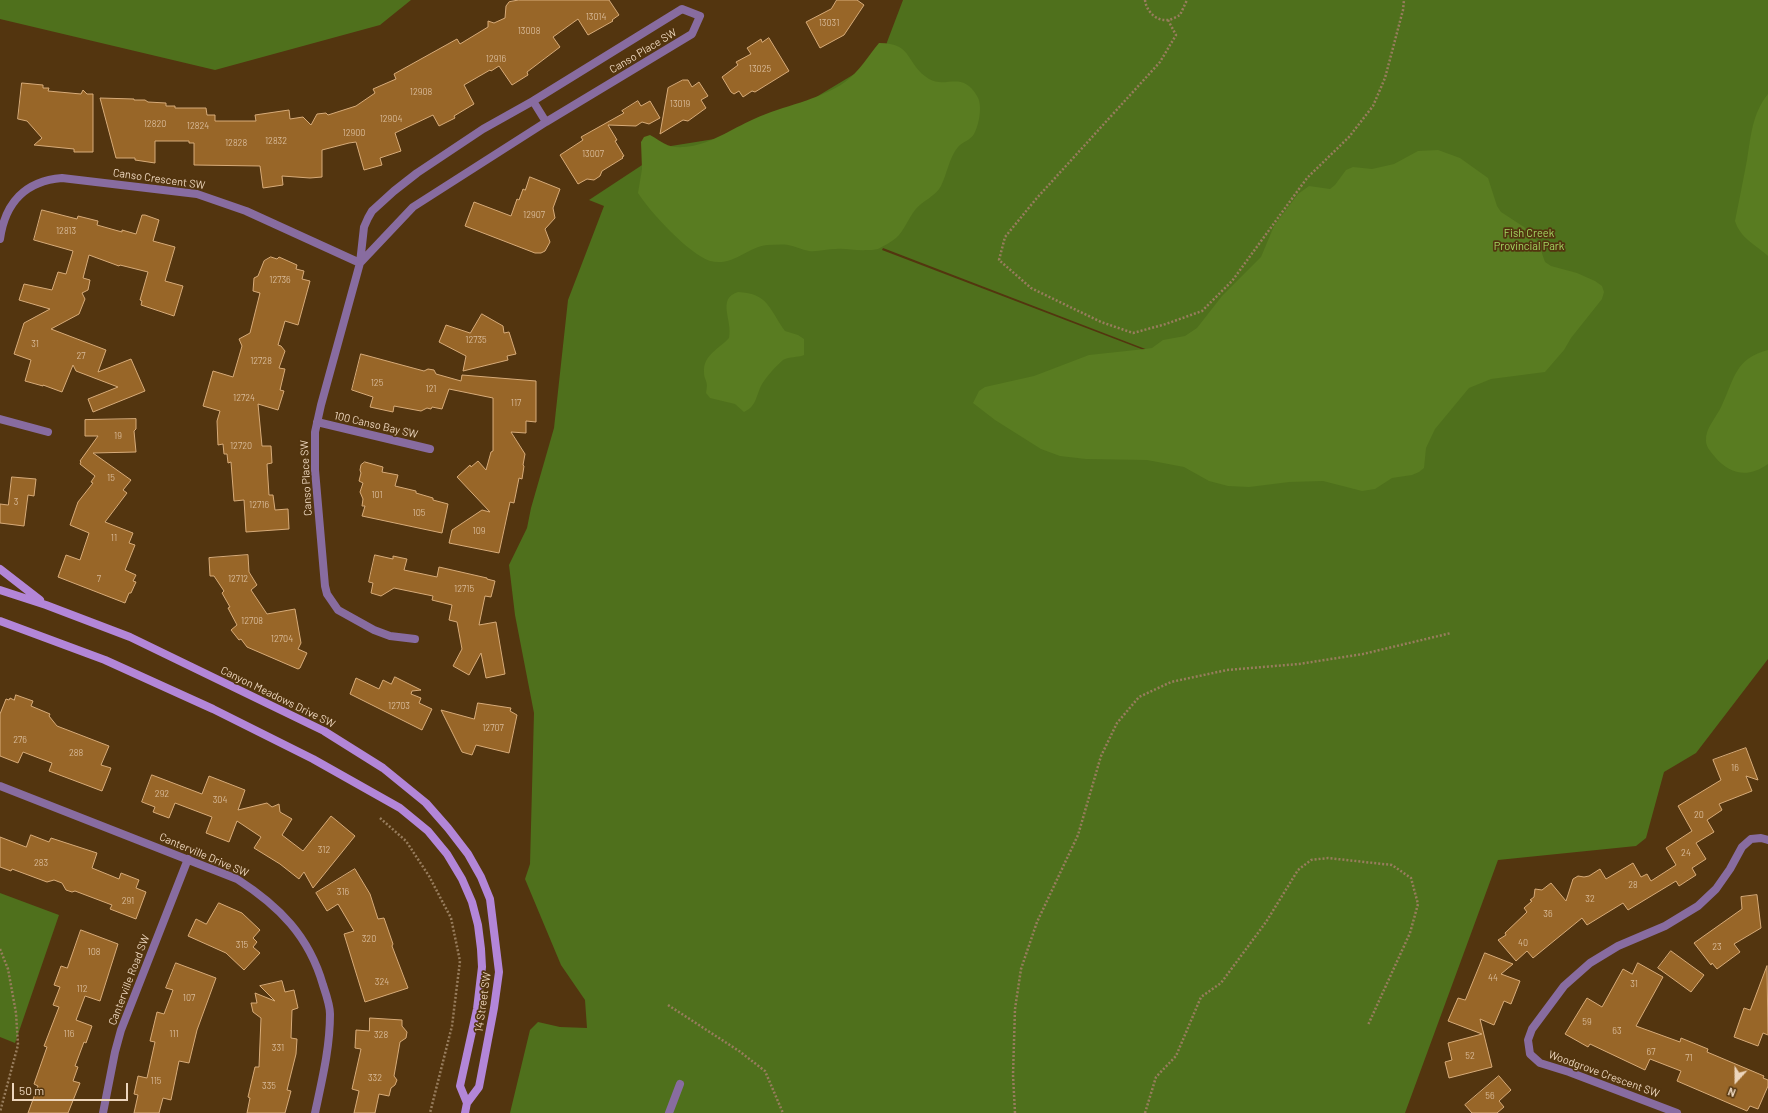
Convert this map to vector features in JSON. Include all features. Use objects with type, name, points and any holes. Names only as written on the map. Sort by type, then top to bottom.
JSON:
[{"type":"main road","points":[[0,570],[46,605]]},
{"type":"main road","name":"Canyon Meadows Drive SW","points":[[0,590],[46,605],[130,637],[324,731],[383,768],[426,803],[448,828],[475,865],[490,899]]},
{"type":"main road","name":"14 Street SW","points":[[0,621],[105,660],[213,709],[313,759],[400,808],[428,831],[447,854],[462,879],[472,902],[479,931],[482,967],[476,1016],[460,1086],[467,1104]]},
{"type":"main road","name":"14 Street SW","points":[[465,1113],[467,1104],[479,1087],[494,1008],[499,972],[490,899]]},
{"type":"street","name":"Canso Place SW","points":[[360,263],[413,207],[546,122],[692,34],[700,16],[682,10],[476,134],[417,173],[394,191],[372,212],[366,222],[362,238],[360,263],[317,422],[314,452],[325,586],[338,610],[369,627],[390,636],[415,639]]},
{"type":"street","points":[[533,101],[546,122]]},
{"type":"street","name":"Canso Crescent SW","points":[[0,239],[4,219],[10,206],[21,194],[41,182],[62,178],[197,194],[246,211],[360,263]]},
{"type":"street","points":[[0,419],[48,432]]},
{"type":"street","name":"100 Canso Bay SW","points":[[317,422],[430,449]]},
{"type":"street","name":"Canterville Drive SW","points":[[0,786],[237,879],[261,894],[280,911],[301,937],[319,971],[330,1013],[327,1061],[314,1113]]},
{"type":"street","name":"Woodgrove Crescent SW","points":[[1677,1113],[1569,1072],[1540,1063],[1530,1054],[1528,1040],[1532,1029],[1564,986],[1590,963],[1618,946],[1665,926],[1698,906],[1716,889],[1742,846],[1751,839],[1760,838],[1768,840]]},
{"type":"street","name":"Canterville Road SW","points":[[102,1113],[121,1030],[188,859]]},
{"type":"street","points":[[669,1113],[680,1084]]},
{"type":"path","points":[[1145,0],[1146,9],[1156,18],[1168,20],[1180,15],[1187,0]]},
{"type":"path","points":[[1168,20],[1176,35],[1160,62],[1031,204],[1005,237],[999,260],[1031,288],[1101,322],[1133,333],[1166,324],[1202,311],[1232,281],[1307,178],[1349,137],[1373,106],[1385,78],[1403,10],[1404,0]]},
{"type":"path","points":[[1014,1113],[1015,1009],[1021,969],[1037,922],[1078,835],[1101,756],[1116,723],[1139,697],[1171,682],[1227,670],[1299,664],[1363,654],[1450,633]]},
{"type":"path","points":[[380,818],[406,841],[429,876],[451,918],[460,961],[452,1026],[430,1113]]},
{"type":"path","points":[[1145,1113],[1156,1077],[1176,1056],[1201,997],[1221,983],[1266,922],[1298,870],[1311,860],[1328,858],[1392,865],[1411,878],[1418,904],[1410,933],[1368,1025]]},
{"type":"path","points":[[0,949],[8,969],[16,1013],[18,1045],[0,1112]]},
{"type":"path","points":[[668,1005],[739,1051],[765,1071],[783,1113]]},
{"type":"green space","points":[[0,0],[411,0],[380,25],[215,70],[0,19]]},
{"type":"green space","name":"Fish Creek Provincial Park","points":[[903,0],[1768,0],[1768,659],[1696,753],[1664,772],[1646,838],[1636,846],[1498,860],[1405,1113],[510,1113],[530,1030],[538,1022],[560,1027],[587,1028],[585,1000],[561,965],[525,879],[530,864],[534,713],[515,615],[509,565],[527,528],[531,508],[554,428],[568,300],[604,206],[589,200],[671,146],[758,132],[881,58]],"holes":[[[883,248],[1348,428],[882,250]]]},
{"type":"green space","points":[[879,43],[890,44],[904,50],[921,73],[935,82],[960,82],[966,84],[977,96],[980,104],[979,120],[974,134],[955,151],[939,190],[918,207],[899,235],[890,242],[878,249],[872,250],[840,249],[812,251],[788,245],[767,245],[753,249],[726,261],[710,261],[701,257],[671,232],[651,211],[638,193],[642,169],[641,142],[644,137],[650,135],[673,147],[694,146],[712,140],[765,114],[824,94],[835,88],[855,74]]},
{"type":"green space","points":[[1768,94],[1768,256],[1744,237],[1735,221],[1755,117]]},
{"type":"green space","name":"Fish Creek Provincial Park","points":[[1438,150],[1460,158],[1488,178],[1497,206],[1501,212],[1524,227],[1538,242],[1545,262],[1551,266],[1577,273],[1595,281],[1602,286],[1604,292],[1602,299],[1571,338],[1564,350],[1545,372],[1491,379],[1469,388],[1435,429],[1426,448],[1424,468],[1419,472],[1412,475],[1392,478],[1375,489],[1362,491],[1323,481],[1289,482],[1249,487],[1228,486],[1209,481],[1184,467],[1147,460],[1086,459],[1060,456],[1041,449],[995,420],[973,403],[979,391],[985,387],[1034,376],[1089,355],[1152,348],[1163,340],[1185,336],[1197,328],[1222,296],[1261,257],[1274,226],[1298,194],[1309,186],[1330,189],[1335,185],[1346,170],[1353,167],[1372,169],[1394,164],[1418,151]]},
{"type":"green space","points":[[738,292],[748,293],[763,300],[768,304],[785,331],[798,335],[804,339],[804,355],[791,357],[780,362],[762,384],[754,403],[744,412],[735,404],[710,398],[706,393],[707,383],[704,375],[704,366],[706,361],[712,353],[729,338],[730,331],[727,305],[731,295]]},
{"type":"green space","points":[[1768,350],[1768,464],[1747,473],[1733,471],[1721,463],[1709,449],[1706,441],[1707,432],[1720,409],[1737,371],[1742,364],[1749,358]]},
{"type":"green space","points":[[0,893],[59,915],[15,1043],[0,1037]]},
{"type":"building","points":[[519,0],[609,0],[619,15],[612,20],[613,21],[588,35],[578,19],[553,37],[560,47],[527,72],[528,75],[512,85],[499,66],[464,85],[474,104],[454,116],[455,118],[439,126],[433,115],[395,133],[401,151],[380,158],[382,165],[364,170],[356,142],[349,143],[322,150],[322,177],[310,178],[282,176],[283,185],[263,188],[260,166],[194,165],[194,143],[189,143],[189,141],[155,141],[155,163],[135,160],[135,158],[116,158],[100,98],[145,100],[148,102],[166,103],[166,106],[175,106],[175,108],[206,108],[207,115],[215,115],[215,121],[256,121],[255,115],[289,110],[290,119],[303,117],[311,125],[317,114],[326,113],[328,115],[356,106],[375,93],[373,89],[396,79],[394,74],[457,39],[460,44],[488,27],[488,21],[494,23],[505,18],[506,6],[509,2]]},
{"type":"building","points":[[837,0],[857,0],[864,5],[844,35],[820,48],[806,22],[831,9]]},
{"type":"building","points":[[769,38],[789,71],[755,92],[752,91],[743,97],[739,91],[734,94],[731,92],[722,77],[738,65],[736,62],[751,54],[747,48],[761,39],[762,42]]},
{"type":"building","points":[[683,80],[688,80],[692,87],[699,82],[708,96],[701,100],[706,108],[688,121],[683,120],[660,134],[668,88]]},
{"type":"building","points":[[22,83],[43,85],[43,88],[49,88],[48,91],[81,94],[83,90],[87,94],[93,94],[93,152],[74,152],[74,149],[34,145],[42,138],[27,121],[18,119]]},
{"type":"building","points":[[638,101],[641,106],[650,101],[660,118],[649,124],[642,122],[636,126],[608,125],[617,140],[615,141],[624,156],[622,157],[623,158],[602,171],[600,176],[594,180],[587,179],[578,184],[560,155],[583,140],[581,137],[624,113],[622,111]]},
{"type":"building","points":[[530,177],[560,189],[553,208],[555,218],[545,229],[550,242],[545,251],[535,253],[465,226],[474,202],[511,216],[517,199],[519,200],[523,189],[525,190]]},
{"type":"building","points":[[42,210],[77,219],[78,216],[98,221],[97,225],[136,234],[142,215],[145,215],[159,220],[153,241],[175,247],[165,281],[183,286],[174,316],[141,305],[142,301],[140,300],[148,272],[119,266],[89,255],[83,278],[90,280],[88,290],[82,293],[85,299],[79,314],[51,329],[106,350],[98,372],[131,359],[145,391],[93,412],[88,399],[118,387],[76,371],[73,365],[62,392],[43,385],[25,381],[31,360],[14,354],[24,323],[50,309],[19,300],[24,284],[52,290],[58,272],[66,274],[73,251],[34,240]]},
{"type":"building","points":[[271,257],[277,259],[279,257],[297,265],[296,269],[304,271],[302,279],[310,281],[298,325],[285,321],[278,345],[285,351],[279,368],[285,369],[280,390],[284,391],[278,410],[258,404],[262,446],[271,446],[272,463],[267,464],[269,495],[273,495],[275,510],[288,509],[289,529],[246,532],[244,500],[234,501],[231,462],[228,463],[227,454],[224,454],[223,444],[218,445],[217,421],[220,411],[203,406],[213,371],[233,377],[242,346],[239,339],[250,333],[260,293],[253,291],[254,278],[258,276],[264,261]]},
{"type":"building","points":[[482,314],[503,326],[504,333],[509,332],[516,354],[507,356],[508,360],[463,371],[466,356],[439,342],[446,325],[470,333]]},
{"type":"building","points":[[361,354],[424,371],[428,369],[434,370],[436,374],[461,381],[462,375],[536,381],[536,422],[526,421],[526,433],[511,432],[525,454],[524,466],[522,479],[519,478],[514,503],[510,502],[499,553],[449,543],[452,530],[482,510],[490,512],[457,477],[470,465],[471,467],[478,461],[486,470],[491,452],[493,451],[493,398],[449,389],[442,409],[432,407],[431,409],[427,408],[421,411],[394,406],[393,412],[370,407],[373,397],[352,390]]},
{"type":"building","points":[[136,419],[136,429],[134,431],[136,452],[93,453],[131,480],[123,490],[127,493],[105,522],[133,533],[129,543],[135,545],[125,570],[136,575],[133,581],[136,582],[125,603],[58,577],[66,555],[80,560],[89,533],[70,525],[78,502],[93,483],[91,482],[95,476],[80,464],[80,461],[98,436],[85,436],[85,420]]},
{"type":"building","points":[[365,462],[383,467],[382,472],[398,475],[395,486],[416,491],[416,493],[433,498],[433,500],[448,504],[442,533],[362,516],[365,506],[362,506],[363,499],[360,492],[363,483],[359,481],[361,465]]},
{"type":"building","points":[[12,477],[36,479],[34,496],[28,495],[24,526],[0,523],[0,504],[8,505]]},
{"type":"building","points":[[248,555],[249,572],[257,585],[251,590],[267,614],[295,609],[301,643],[298,649],[307,653],[300,668],[298,669],[247,647],[231,630],[237,625],[228,608],[230,607],[222,593],[224,591],[214,576],[210,576],[209,558]]},
{"type":"building","points":[[375,555],[393,559],[393,556],[407,559],[404,570],[437,577],[439,567],[495,581],[491,597],[485,596],[479,625],[496,622],[505,674],[486,678],[481,653],[469,675],[453,666],[462,649],[457,622],[449,620],[452,605],[432,600],[433,596],[394,588],[381,596],[371,593],[373,583],[369,582]]},
{"type":"building","points":[[395,677],[421,690],[412,691],[411,694],[421,698],[419,703],[432,709],[422,730],[350,694],[356,678],[379,689],[383,680],[391,684]]},
{"type":"building","points":[[16,695],[33,701],[31,706],[50,714],[49,716],[57,726],[109,746],[101,765],[111,768],[102,791],[49,771],[52,763],[23,752],[18,763],[0,756],[0,714],[6,699],[9,700],[10,698],[14,700]]},
{"type":"building","points":[[478,703],[511,708],[510,711],[517,715],[509,753],[476,745],[472,755],[462,752],[441,710],[474,719]]},
{"type":"building","points":[[1746,748],[1758,780],[1746,776],[1752,791],[1719,804],[1722,810],[1707,820],[1714,832],[1696,843],[1706,859],[1692,868],[1696,875],[1679,886],[1676,881],[1628,910],[1623,903],[1587,925],[1582,918],[1533,958],[1527,951],[1516,961],[1498,940],[1506,935],[1505,933],[1527,912],[1524,908],[1532,901],[1530,900],[1534,897],[1535,889],[1542,890],[1551,883],[1566,901],[1573,879],[1578,876],[1589,876],[1600,869],[1606,879],[1633,863],[1641,877],[1647,874],[1651,881],[1676,865],[1666,848],[1692,831],[1678,806],[1721,780],[1713,760]]},
{"type":"building","points":[[152,775],[202,794],[209,776],[245,790],[238,810],[267,803],[272,807],[279,804],[280,812],[292,819],[282,835],[303,851],[331,816],[355,836],[313,888],[304,872],[299,879],[280,864],[254,848],[261,837],[237,821],[229,842],[206,833],[212,817],[175,803],[169,818],[153,812],[155,807],[142,802]]},
{"type":"building","points":[[31,835],[49,842],[51,838],[97,853],[92,868],[119,879],[121,873],[139,880],[136,888],[146,892],[136,919],[110,909],[112,905],[75,891],[72,892],[66,890],[62,883],[54,880],[47,882],[12,869],[11,871],[0,867],[0,837],[26,847]]},
{"type":"building","points":[[355,869],[370,894],[378,919],[384,918],[393,944],[392,946],[408,988],[365,1002],[344,934],[354,931],[338,904],[327,911],[316,893]]},
{"type":"building","points":[[1757,895],[1761,928],[1734,944],[1740,952],[1717,969],[1712,963],[1711,965],[1694,943],[1742,909],[1741,897]]},
{"type":"building","points":[[219,903],[242,913],[260,930],[253,938],[257,942],[253,947],[260,953],[244,970],[226,953],[188,936],[196,919],[206,924]]},
{"type":"building","points":[[81,930],[118,944],[100,1001],[85,996],[76,1020],[92,1026],[75,1066],[78,1067],[73,1081],[80,1083],[68,1113],[28,1113],[38,1086],[34,1084],[47,1047],[44,1046],[59,1007],[53,1005],[60,987],[54,985],[61,966],[67,968]]},
{"type":"building","points":[[1671,951],[1704,975],[1691,992],[1658,968]]},
{"type":"building","points":[[1485,953],[1513,964],[1501,974],[1520,981],[1511,1004],[1504,1001],[1494,1025],[1480,1019],[1492,1067],[1449,1078],[1445,1062],[1452,1060],[1448,1043],[1482,1034],[1448,1021],[1458,998],[1465,1000]]},
{"type":"building","points":[[176,963],[216,978],[197,1030],[189,1063],[179,1061],[171,1100],[163,1098],[159,1113],[134,1113],[138,1095],[134,1094],[138,1076],[147,1078],[155,1042],[150,1041],[157,1012],[164,1014],[173,990],[166,988]]},
{"type":"building","points":[[1638,963],[1663,977],[1636,1026],[1680,1042],[1681,1038],[1708,1049],[1707,1052],[1764,1076],[1763,1078],[1768,1080],[1768,1086],[1758,1109],[1750,1106],[1747,1111],[1677,1081],[1681,1071],[1650,1059],[1645,1070],[1590,1044],[1588,1047],[1565,1034],[1587,998],[1602,1007],[1623,969],[1632,974]]},
{"type":"building","points":[[1767,966],[1768,1035],[1763,1033],[1758,1046],[1734,1037],[1744,1008],[1750,1010]]},
{"type":"building","points":[[282,981],[285,992],[294,990],[298,1008],[292,1010],[291,1038],[297,1039],[296,1054],[287,1090],[291,1091],[285,1113],[247,1113],[250,1098],[248,1097],[255,1067],[259,1067],[261,1018],[253,1012],[251,1003],[257,1003],[255,993],[275,1001],[260,986]]},
{"type":"building","points":[[370,1018],[402,1020],[402,1026],[407,1032],[406,1038],[400,1042],[394,1076],[397,1080],[395,1085],[391,1088],[389,1096],[379,1094],[375,1113],[354,1113],[359,1091],[352,1089],[361,1049],[355,1048],[356,1030],[369,1031]]},
{"type":"building","points":[[1499,1076],[1511,1090],[1499,1101],[1504,1107],[1497,1113],[1472,1113],[1465,1105]]}]
